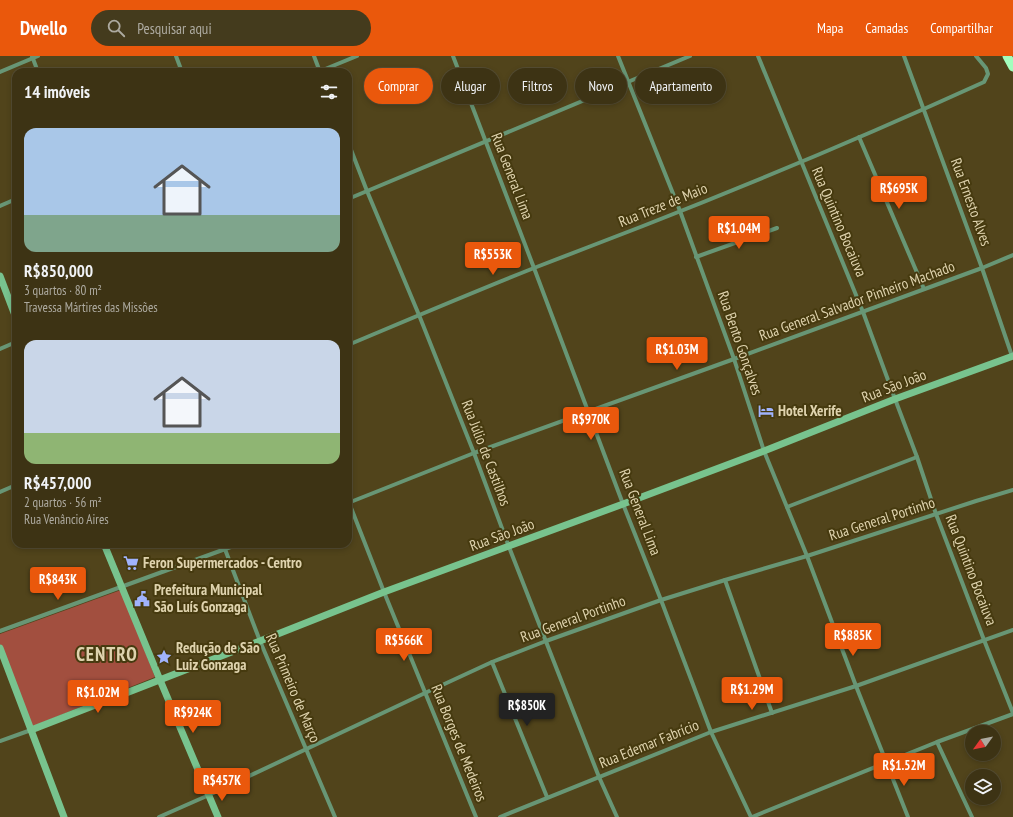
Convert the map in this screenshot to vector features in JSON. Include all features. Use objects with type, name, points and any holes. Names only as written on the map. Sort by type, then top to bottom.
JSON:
[{"type":"highway","points":[[1007,56],[1013,67]]},
{"type":"main road","points":[[0,276],[12,308]]},
{"type":"main road","name":"Rua São João","points":[[31,730],[384,592],[764,451],[895,399],[1013,357]]},
{"type":"main road","points":[[106,548],[218,817]]},
{"type":"main road","points":[[0,648],[64,817]]},
{"type":"street","points":[[0,72],[32,57],[38,56]]},
{"type":"street","points":[[176,56],[180,68]]},
{"type":"street","points":[[314,56],[318,68]]},
{"type":"street","points":[[329,68],[357,56]]},
{"type":"street","name":"Rua General Lima","points":[[453,56],[711,732],[751,817]]},
{"type":"street","name":"Rua Bento Gonçalves","points":[[618,56],[680,211],[734,360],[764,451],[788,507],[856,686],[908,817]]},
{"type":"street","points":[[352,197],[690,56]]},
{"type":"street","name":"Rua Quintino Bocaiuva","points":[[758,56],[864,312],[917,457],[936,514],[1013,714]]},
{"type":"street","name":"Rua Ernesto Alves","points":[[904,56],[1013,357]]},
{"type":"street","name":"Rua Treze de Maio","points":[[352,343],[534,268],[801,162],[984,82],[988,74],[986,68],[976,56]]},
{"type":"street","points":[[32,57],[36,68]]},
{"type":"street","points":[[859,137],[924,289]]},
{"type":"street","name":"Rua Júlio de Castilhos","points":[[352,152],[419,315],[599,777],[617,817]]},
{"type":"street","points":[[0,206],[12,201]]},
{"type":"street","points":[[696,257],[777,228]]},
{"type":"street","name":"Rua General Salvador Pinheiro Machado","points":[[352,500],[474,453],[734,360],[982,268],[1013,255]]},
{"type":"street","points":[[0,349],[12,344]]},
{"type":"street","points":[[788,507],[917,457]]},
{"type":"street","points":[[0,492],[12,487]]},
{"type":"street","name":"Rua General Portinho","points":[[159,817],[492,662],[546,641],[661,600],[807,556],[1013,490]]},
{"type":"street","name":"Rua Borges de Medeiros","points":[[352,512],[476,817]]},
{"type":"street","points":[[0,631],[225,549]]},
{"type":"street","name":"Rua Primeiro de Março","points":[[225,549],[260,641],[335,817]]},
{"type":"street","points":[[725,580],[772,713]]},
{"type":"street","name":"Rua Edemar Fabrício","points":[[500,817],[711,732],[856,686],[1013,630]]},
{"type":"street","points":[[492,662],[547,797]]},
{"type":"street","points":[[751,817],[937,742],[1013,714]]},
{"type":"street","name":"Rua São João","points":[[0,741],[31,730]]},
{"type":"street","points":[[937,742],[972,817]]},
{"type":"shaded area","points":[[121,590],[155,677],[31,727],[0,644],[0,634]]},
{"type":"place","name":"Hotel Xerife","points":[[766,411]]},
{"type":"place","name":"Feron Supermercados - Centro","points":[[131,563]]},
{"type":"place","name":"Prefeitura Municipal São Luís Gonzaga","points":[[142,599]]},
{"type":"place","name":"Redução de São Luiz Gonzaga","points":[[164,657]]},
{"type":"district","name":"CENTRO","points":[[107,654]]}]
